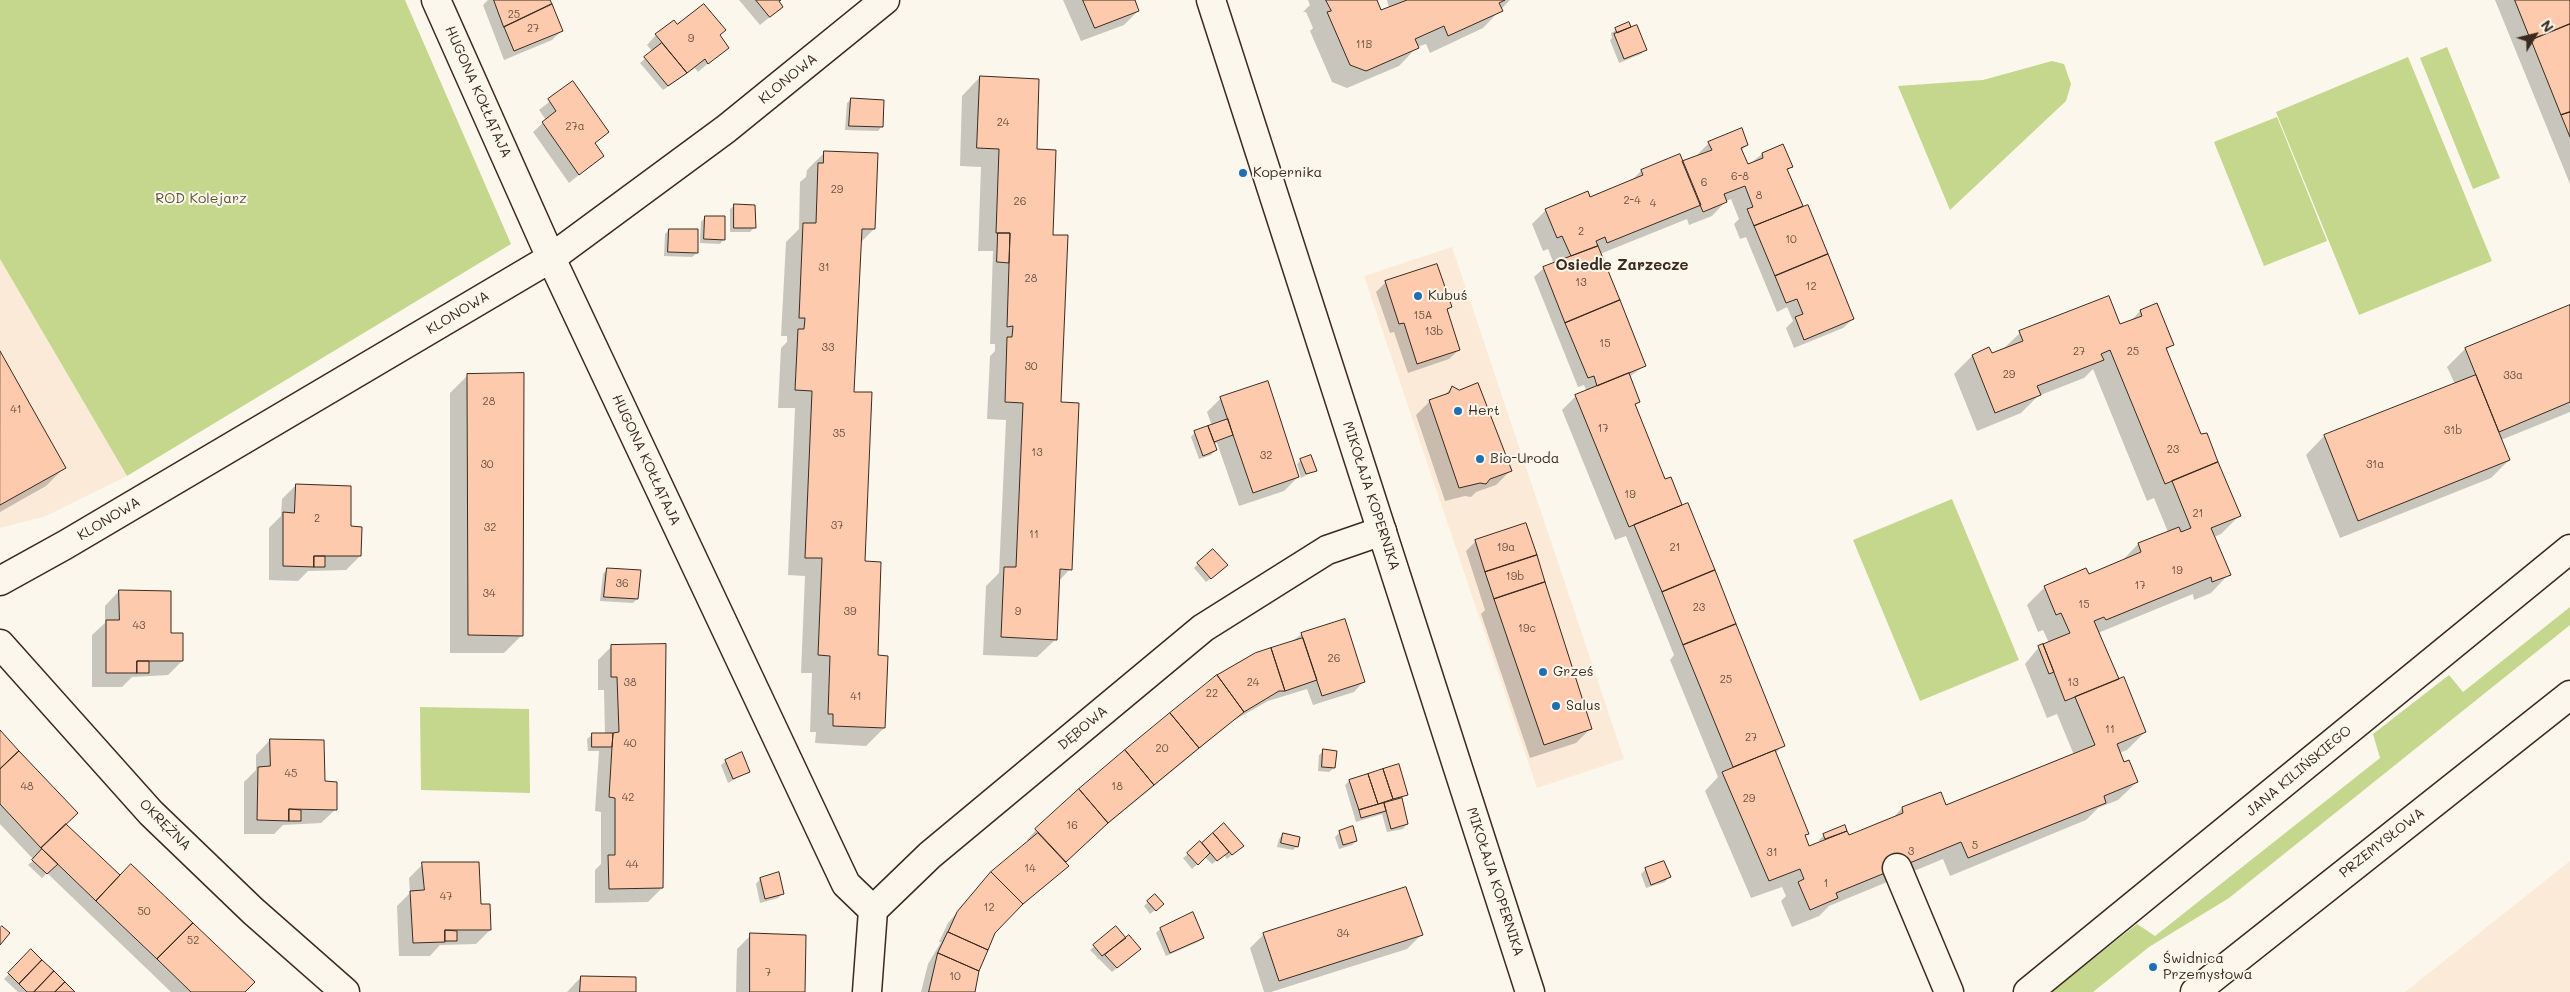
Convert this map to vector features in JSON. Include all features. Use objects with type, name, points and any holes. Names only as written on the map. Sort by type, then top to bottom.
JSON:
[{"type":"street","name":"HUGONA KOŁŁĄTAJA","points":[[436,0],[551,258],[846,884],[873,910]]},
{"type":"street","name":"KLONOWA","points":[[0,581],[74,541],[551,258],[726,129],[885,0]]},
{"type":"street","name":"MIKOŁAJA KOPERNIKA","points":[[1211,0],[1530,992]]},
{"type":"street","name":"DĘBOWA","points":[[873,910],[930,855],[1204,628],[1327,550],[1382,531]]},
{"type":"street","name":"JANA KILIŃSKIEGO","points":[[2028,992],[2570,549]]},
{"type":"street","name":"OKRĘŻNA","points":[[0,644],[151,813],[253,911],[345,992]]},
{"type":"street","name":"PRZEMYSŁOWA","points":[[2195,992],[2570,695]]},
{"type":"street","points":[[1897,868],[1949,992]]},
{"type":"street","points":[[867,992],[873,910]]},
{"type":"shaded area","points":[[1452,247],[1624,759],[1537,788],[1364,276]]},
{"type":"shaded area","points":[[0,259],[127,476],[46,516],[0,528]]},
{"type":"shaded area","points":[[2570,861],[2570,992],[2405,992]]},
{"type":"green space","name":"ROD Kolejarz","points":[[0,0],[405,0],[511,244],[127,476],[0,259]]},
{"type":"green space","points":[[2447,47],[2500,178],[2473,189],[2420,58]]},
{"type":"green space","points":[[2408,57],[2492,261],[2359,315],[2276,112]]},
{"type":"green space","points":[[2052,61],[2064,64],[2071,84],[2066,101],[1950,210],[1898,86],[1983,80]]},
{"type":"green space","points":[[2277,117],[2327,241],[2264,266],[2214,142]]},
{"type":"green space","points":[[1952,499],[2019,660],[1920,701],[1853,540]]},
{"type":"green space","points":[[2570,607],[2570,625],[2229,898],[2149,947],[2093,992],[2051,992],[2137,924],[2155,936],[2380,758],[2373,734],[2449,675],[2463,692]]},
{"type":"green space","points":[[420,707],[529,709],[530,793],[421,790]]},
{"type":"building","points":[[494,0],[550,0],[552,4],[504,27]]},
{"type":"building","points":[[756,0],[781,0],[779,1],[783,7],[770,17]]},
{"type":"building","points":[[1083,0],[1135,0],[1139,11],[1095,28]]},
{"type":"building","points":[[1326,0],[1377,0],[1381,10],[1407,0],[1505,0],[1499,3],[1503,11],[1448,36],[1444,26],[1415,39],[1419,48],[1366,71],[1350,65],[1327,12],[1331,11]]},
{"type":"building","points":[[2515,0],[2570,0],[2570,24],[2531,40]]},
{"type":"building","points":[[552,4],[563,31],[514,51],[504,27]]},
{"type":"building","points":[[704,4],[726,30],[720,35],[729,48],[708,64],[705,59],[687,73],[655,34],[674,20],[677,24]]},
{"type":"building","points":[[1629,22],[1631,27],[1617,33],[1615,28]]},
{"type":"building","points":[[2570,24],[2570,112],[2561,115],[2531,40]]},
{"type":"building","points":[[1637,25],[1647,50],[1624,59],[1614,34]]},
{"type":"building","points":[[662,43],[687,73],[668,86],[644,57]]},
{"type":"building","points":[[980,76],[1039,79],[1037,149],[1056,150],[1053,235],[1068,235],[1061,402],[1079,403],[1072,570],[1060,569],[1057,640],[1001,637],[1004,567],[1016,567],[1023,403],[1005,402],[1007,337],[1012,337],[1013,326],[1007,327],[1010,233],[996,233],[999,149],[977,148]]},
{"type":"building","points":[[573,81],[609,132],[595,143],[604,156],[579,175],[542,122],[556,111],[548,99]]},
{"type":"building","points":[[851,98],[884,100],[883,127],[849,126]]},
{"type":"building","points":[[2570,112],[2570,137],[2561,115]]},
{"type":"building","points":[[1742,128],[1748,145],[1741,148],[1748,164],[1763,158],[1762,153],[1783,144],[1793,167],[1787,169],[1803,206],[1754,226],[1747,209],[1753,207],[1745,186],[1724,194],[1727,202],[1703,212],[1682,161],[1712,150],[1708,142]]},
{"type":"building","points":[[824,151],[878,153],[875,229],[862,229],[854,392],[872,392],[865,561],[881,562],[878,655],[888,656],[885,728],[833,726],[833,714],[828,714],[830,656],[818,655],[822,558],[805,558],[812,391],[795,390],[798,329],[804,329],[805,318],[799,318],[803,223],[816,223],[818,163],[823,163]]},
{"type":"building","points":[[1680,154],[1701,205],[1607,243],[1605,237],[1596,241],[1598,246],[1571,256],[1562,236],[1557,238],[1545,209],[1588,191],[1590,197],[1643,175],[1641,170]]},
{"type":"building","points":[[734,204],[755,205],[756,228],[734,228]]},
{"type":"building","points":[[1808,205],[1828,254],[1775,276],[1754,226]]},
{"type":"building","points":[[705,216],[725,216],[725,240],[704,239]]},
{"type":"building","points":[[669,229],[698,229],[698,253],[668,252]]},
{"type":"building","points":[[998,233],[1010,233],[1009,263],[997,262]]},
{"type":"building","points":[[1598,246],[1620,300],[1565,323],[1543,267]]},
{"type":"building","points":[[1828,254],[1854,319],[1804,340],[1795,317],[1803,314],[1797,299],[1786,303],[1775,276]]},
{"type":"building","points":[[1437,264],[1452,307],[1447,309],[1460,350],[1417,364],[1404,323],[1399,324],[1385,281]]},
{"type":"building","points":[[2109,296],[2120,324],[2142,316],[2140,310],[2157,303],[2174,345],[2166,348],[2201,434],[2207,433],[2218,462],[2165,484],[2110,350],[2101,354],[2104,360],[2037,386],[2041,395],[1995,413],[1972,355],[1989,347],[1992,353],[2023,341],[2019,331]]},
{"type":"building","points":[[1620,300],[1646,366],[1597,386],[1594,376],[1588,378],[1565,323]]},
{"type":"building","points":[[2570,305],[2570,402],[2499,432],[2465,348]]},
{"type":"building","points":[[0,351],[66,468],[0,505]]},
{"type":"building","points":[[524,373],[523,636],[468,635],[467,374]]},
{"type":"building","points":[[1629,373],[1640,402],[1635,404],[1665,479],[1671,477],[1682,505],[1629,527],[1575,395]]},
{"type":"building","points":[[2476,375],[2510,460],[2358,521],[2324,435]]},
{"type":"building","points":[[1268,381],[1299,477],[1253,493],[1220,397]]},
{"type":"building","points":[[1478,383],[1512,471],[1490,479],[1486,484],[1480,483],[1459,488],[1429,400],[1449,393],[1452,386],[1459,390]]},
{"type":"building","points":[[1228,419],[1233,435],[1214,442],[1208,426]]},
{"type":"building","points":[[1208,426],[1217,450],[1203,456],[1194,431]]},
{"type":"building","points":[[1311,455],[1317,471],[1306,474],[1300,459]]},
{"type":"building","points":[[2218,462],[2241,516],[2211,528],[2231,575],[2212,582],[2211,577],[2106,620],[2104,617],[2094,621],[2119,679],[2065,701],[2043,644],[2070,633],[2061,613],[2056,615],[2044,586],[2086,568],[2089,574],[2141,552],[2138,543],[2179,527],[2181,532],[2191,528],[2172,481]]},
{"type":"building","points":[[296,484],[351,486],[351,526],[362,527],[361,556],[314,556],[314,567],[283,566],[283,512],[294,513]]},
{"type":"building","points":[[1688,503],[1715,570],[1662,592],[1634,525]]},
{"type":"building","points":[[1526,523],[1537,555],[1485,572],[1475,540]]},
{"type":"building","points":[[1213,549],[1228,565],[1211,579],[1197,563]]},
{"type":"building","points":[[1537,555],[1545,582],[1494,599],[1485,572]]},
{"type":"building","points":[[314,556],[325,556],[325,567],[314,567]]},
{"type":"building","points":[[607,568],[641,570],[638,599],[604,597]]},
{"type":"building","points":[[1715,570],[1736,624],[1683,645],[1662,592]]},
{"type":"building","points":[[1545,582],[1592,729],[1544,745],[1494,599]]},
{"type":"building","points":[[119,590],[171,591],[171,633],[183,633],[183,661],[137,661],[137,673],[106,673],[106,620],[119,620]]},
{"type":"building","points":[[1345,619],[1365,682],[1322,696],[1301,633]]},
{"type":"building","points":[[1736,624],[1785,746],[1733,767],[1683,645]]},
{"type":"building","points":[[1303,638],[1317,680],[1285,691],[1271,648]]},
{"type":"building","points":[[666,644],[663,888],[609,889],[608,855],[615,855],[615,798],[609,797],[612,747],[613,733],[619,732],[617,677],[611,677],[611,645]]},
{"type":"building","points":[[2043,644],[2054,672],[2049,674],[2038,646]]},
{"type":"building","points":[[1271,648],[1285,691],[1279,691],[1244,712],[1217,675],[1255,653]]},
{"type":"building","points":[[137,661],[149,661],[149,673],[137,673]]},
{"type":"building","points":[[1217,675],[1244,712],[1199,748],[1170,713]]},
{"type":"building","points":[[2124,677],[2146,732],[2117,744],[2124,762],[2129,760],[2138,782],[2104,796],[2106,803],[1968,858],[1961,842],[1836,893],[1838,898],[1810,910],[1798,882],[1804,879],[1800,869],[1769,881],[1722,772],[1775,750],[1809,834],[1805,835],[1809,846],[1847,831],[1849,835],[1903,813],[1902,807],[1941,792],[1946,805],[2095,745],[2075,697]]},
{"type":"building","points":[[1170,713],[1199,748],[1154,785],[1125,750]]},
{"type":"building","points":[[0,730],[19,751],[0,769]]},
{"type":"building","points":[[592,733],[613,733],[612,747],[592,747]]},
{"type":"building","points":[[270,739],[324,740],[325,781],[337,782],[337,810],[289,809],[289,821],[257,820],[258,767],[270,766]]},
{"type":"building","points":[[1323,749],[1337,751],[1335,768],[1322,767]]},
{"type":"building","points":[[1125,750],[1154,785],[1108,823],[1079,789]]},
{"type":"building","points":[[19,751],[78,813],[41,848],[0,804],[0,769]]},
{"type":"building","points":[[742,752],[750,772],[733,779],[725,760]]},
{"type":"building","points":[[1399,764],[1408,795],[1393,799],[1383,769]]},
{"type":"building","points":[[1383,769],[1393,799],[1378,804],[1368,774]]},
{"type":"building","points":[[1368,774],[1378,804],[1359,810],[1349,780]]},
{"type":"building","points":[[1079,789],[1108,823],[1066,862],[1035,829]]},
{"type":"building","points":[[1402,798],[1408,824],[1391,829],[1384,803]]},
{"type":"building","points":[[1384,803],[1386,811],[1361,818],[1359,810]]},
{"type":"building","points":[[289,809],[301,810],[301,821],[289,821]]},
{"type":"building","points":[[1224,823],[1244,846],[1232,855],[1213,833]]},
{"type":"building","points":[[66,824],[120,875],[96,901],[41,848]]},
{"type":"building","points":[[1845,825],[1847,831],[1825,839],[1823,834]]},
{"type":"building","points":[[1353,826],[1357,841],[1343,845],[1339,831]]},
{"type":"building","points":[[1038,833],[1069,866],[1023,904],[991,872]]},
{"type":"building","points":[[1213,833],[1229,852],[1217,861],[1202,843]]},
{"type":"building","points":[[1283,833],[1300,837],[1298,847],[1281,843]]},
{"type":"building","points":[[1200,841],[1210,853],[1198,865],[1187,853]]},
{"type":"building","points":[[42,849],[58,864],[47,874],[32,860]]},
{"type":"building","points":[[1664,861],[1671,877],[1651,885],[1645,868]]},
{"type":"building","points":[[422,862],[479,862],[481,904],[490,904],[491,930],[445,930],[445,942],[413,943],[410,891],[424,890]]},
{"type":"building","points":[[131,864],[193,923],[157,959],[96,901]]},
{"type":"building","points":[[779,872],[784,894],[765,899],[760,878]]},
{"type":"building","points":[[991,872],[1023,904],[995,933],[988,950],[948,932],[957,912]]},
{"type":"building","points":[[1406,887],[1423,935],[1279,981],[1263,933]]},
{"type":"building","points":[[1155,894],[1164,904],[1156,911],[1147,901]]},
{"type":"building","points":[[1193,912],[1204,938],[1170,953],[1160,928]]},
{"type":"building","points":[[193,923],[255,982],[245,992],[191,992],[157,959]]},
{"type":"building","points":[[2,926],[10,933],[0,945],[0,928]]},
{"type":"building","points":[[1116,926],[1126,938],[1102,956],[1093,945]]},
{"type":"building","points":[[445,930],[457,931],[457,941],[445,941]]},
{"type":"building","points":[[948,932],[988,950],[979,971],[938,953]]},
{"type":"building","points":[[750,933],[806,935],[805,992],[750,992]]},
{"type":"building","points":[[1129,935],[1141,949],[1117,968],[1105,955]]},
{"type":"building","points":[[31,949],[42,960],[19,984],[8,973]]},
{"type":"building","points":[[938,953],[979,971],[975,992],[929,992]]},
{"type":"building","points":[[42,960],[54,971],[34,992],[27,992],[19,984]]},
{"type":"building","points":[[54,971],[65,982],[55,992],[34,992]]},
{"type":"building","points":[[581,976],[636,977],[636,992],[580,992]]},
{"type":"building","points":[[65,982],[75,992],[55,992]]},
{"type":"place","name":"Kopernika","points":[[1243,173]]},
{"type":"place","name":"Kubuś","points":[[1418,296]]},
{"type":"place","name":"Hert","points":[[1458,411]]},
{"type":"place","name":"Bio-Uroda","points":[[1480,459]]},
{"type":"place","name":"Grześ","points":[[1543,672]]},
{"type":"place","name":"Salus","points":[[1556,706]]},
{"type":"place","name":"Świdnica Przemysłowa","points":[[2153,967]]},
{"type":"district","name":"Osiedle Zarzecze","points":[[1622,265]]}]
